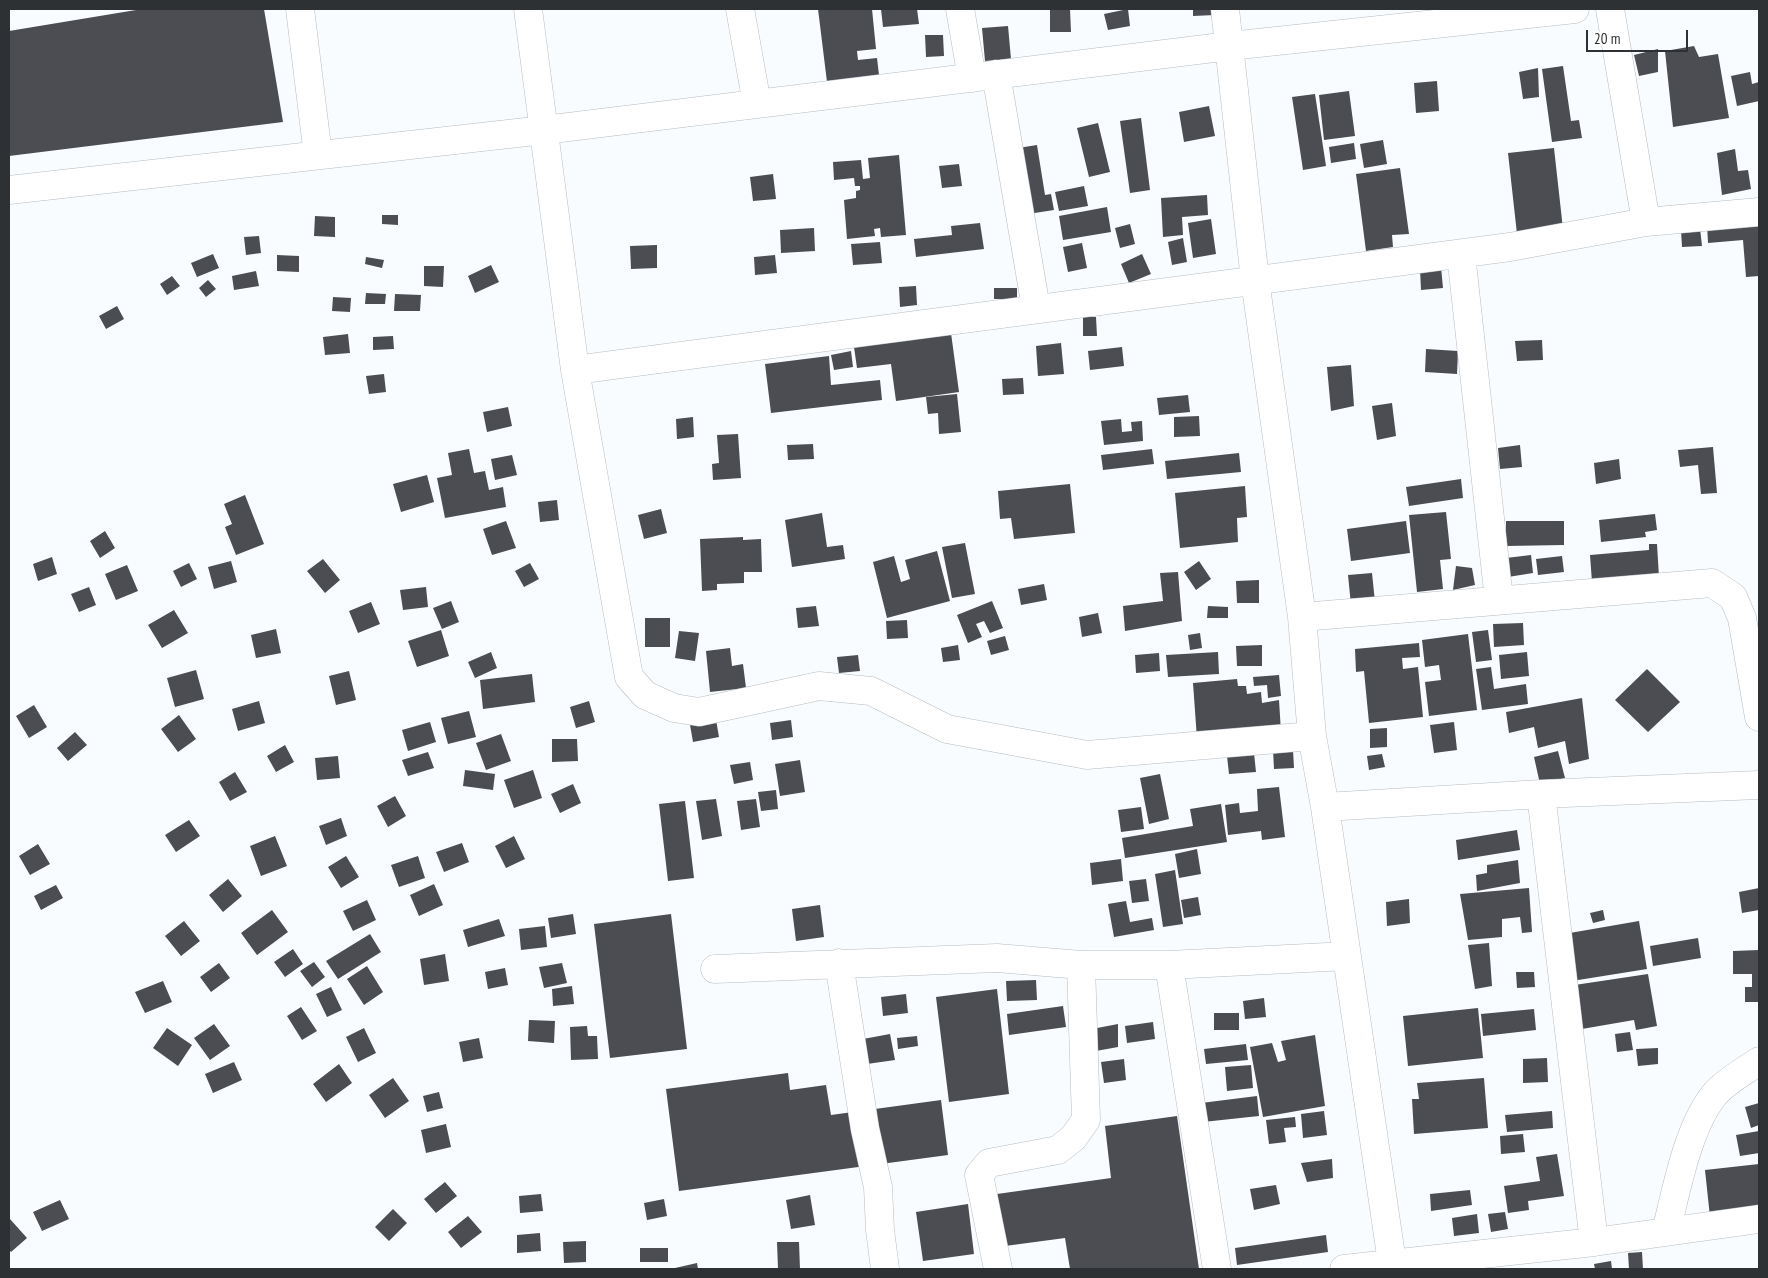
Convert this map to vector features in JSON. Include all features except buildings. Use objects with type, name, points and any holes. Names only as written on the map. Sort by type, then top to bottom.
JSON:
[{"type":"street","points":[[300,9],[318,155]]},
{"type":"street","points":[[528,9],[575,370],[629,677],[644,695],[674,708],[698,712],[818,686],[871,692],[947,729],[1087,756],[1312,736]]},
{"type":"street","points":[[740,9],[758,104]]},
{"type":"street","points":[[960,9],[984,76],[1036,308]]},
{"type":"street","points":[[1225,9],[1255,280],[1302,617],[1312,736],[1325,807],[1393,1266]]},
{"type":"street","points":[[9,190],[544,130],[1230,46],[1575,9]]},
{"type":"street","points":[[1610,9],[1646,222]]},
{"type":"street","points":[[575,370],[1036,308],[1510,248],[1646,222],[1759,212]]},
{"type":"street","points":[[1460,254],[1499,600]]},
{"type":"street","points":[[1302,617],[1712,583],[1733,597],[1742,618],[1759,717]]},
{"type":"street","points":[[1325,807],[1541,794],[1759,785]]},
{"type":"street","points":[[1541,794],[1594,1242]]},
{"type":"street","points":[[714,969],[998,958],[1081,965],[1169,965],[1347,956]]},
{"type":"street","points":[[839,963],[866,1129],[878,1187],[880,1230],[885,1269]]},
{"type":"street","points":[[998,1269],[979,1175],[989,1163],[1058,1150],[1073,1138],[1086,1120],[1081,965]]},
{"type":"street","points":[[1169,965],[1217,1269]]},
{"type":"street","points":[[1666,1232],[1683,1162],[1700,1119],[1716,1093],[1759,1062]]},
{"type":"street","points":[[1344,1269],[1393,1266],[1594,1242],[1759,1219]]}]
